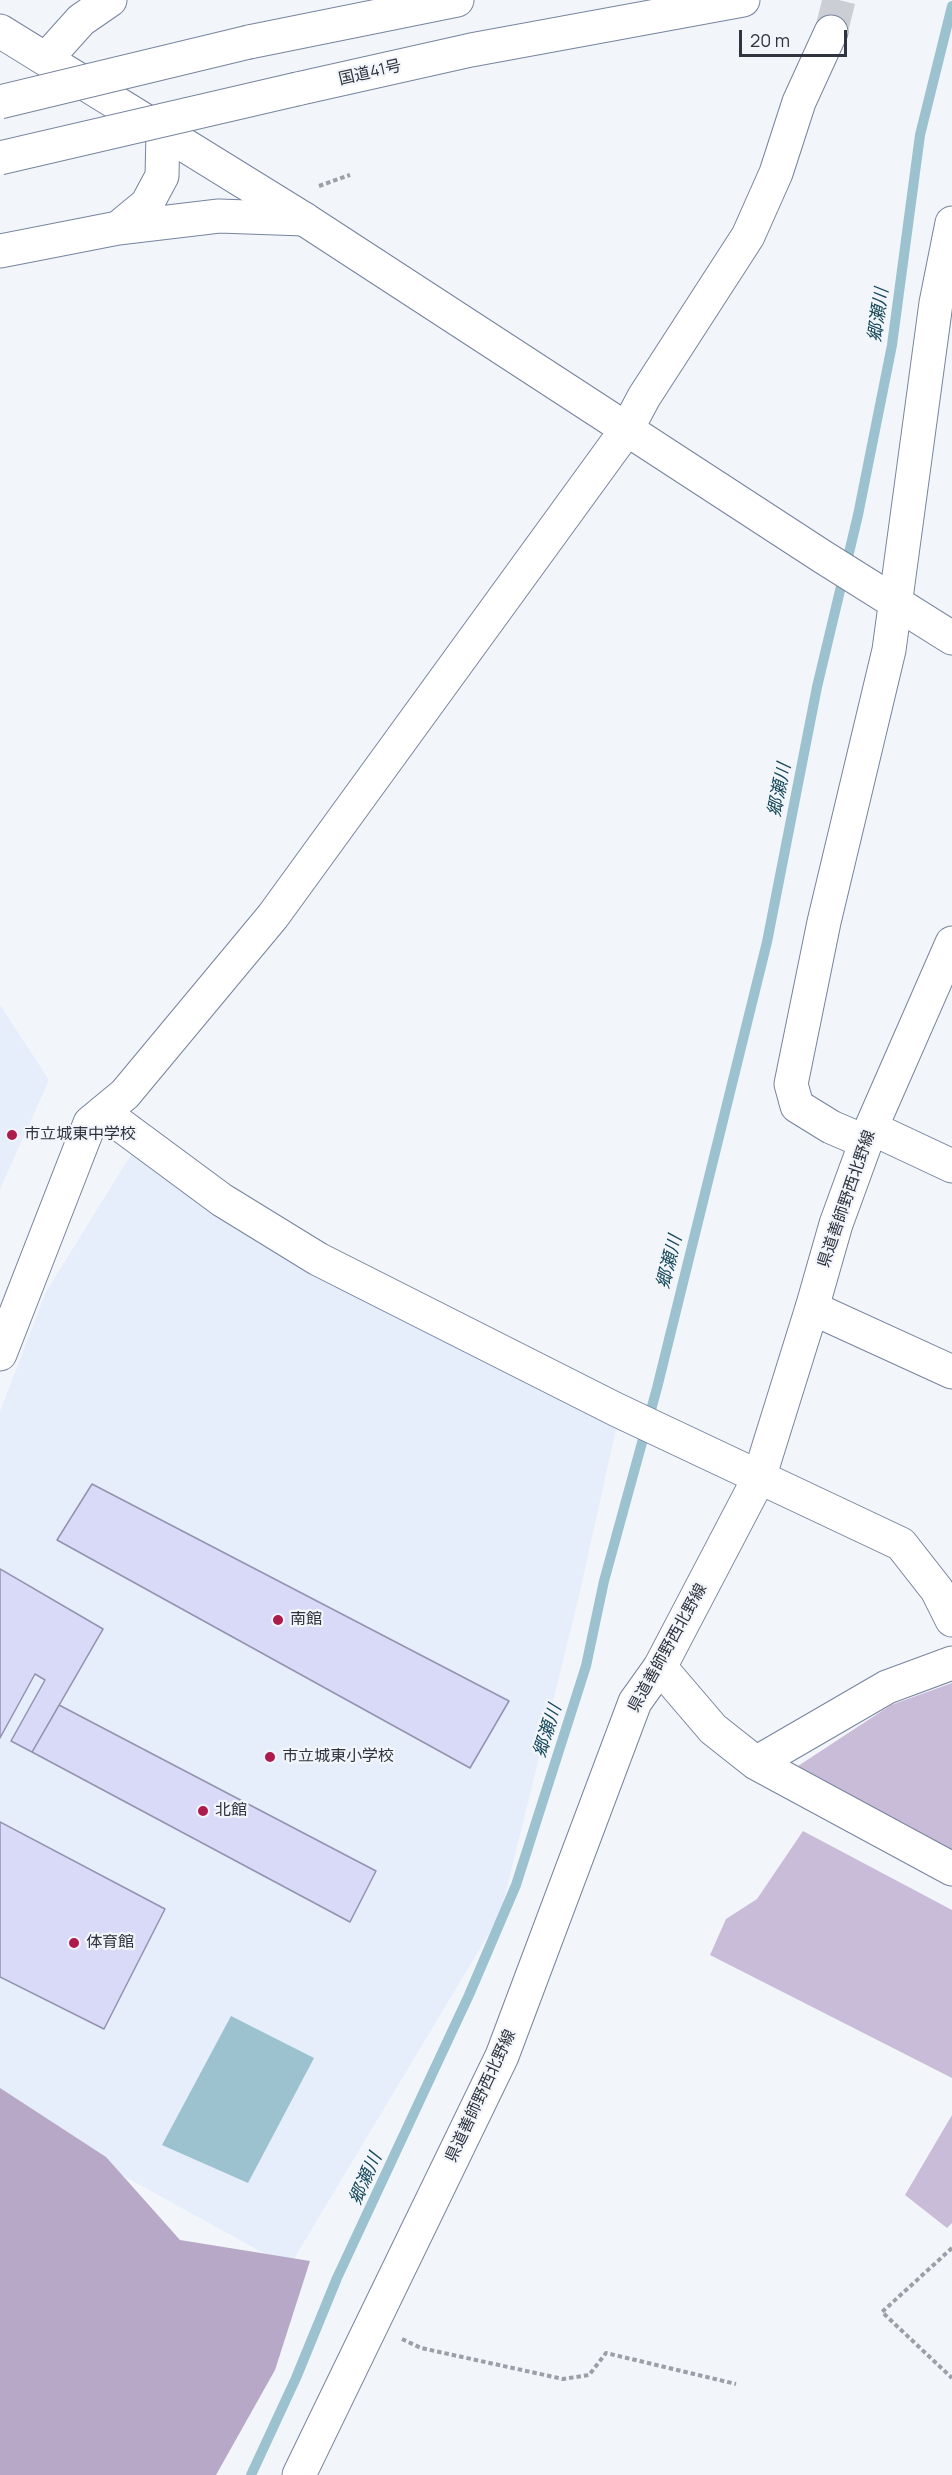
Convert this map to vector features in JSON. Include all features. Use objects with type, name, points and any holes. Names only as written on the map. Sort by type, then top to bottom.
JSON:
[{"type":"main road","points":[[46,59],[81,20],[110,0]]},
{"type":"main road","points":[[0,102],[249,42],[454,0]]},
{"type":"main road","name":"国道41号","points":[[0,158],[471,50],[743,0]]},
{"type":"main road","points":[[0,31],[163,132],[307,204],[627,429],[952,638]]},
{"type":"main road","points":[[0,1354],[90,1123],[125,1094],[273,916],[627,429],[644,397],[748,236],[776,173],[799,102],[831,32]]},
{"type":"main road","points":[[118,228],[147,204],[162,176],[163,132]]},
{"type":"main road","points":[[0,251],[118,228],[307,204]]},
{"type":"main road","points":[[952,222],[936,303],[889,650],[824,922],[790,1084],[797,1106],[831,1127],[869,1135],[952,1166]]},
{"type":"main road","name":"県道善師野西北野線","points":[[299,2475],[502,2056],[635,1702],[660,1667],[759,1478],[836,1224],[869,1135],[952,943]]},
{"type":"main road","points":[[103,1112],[222,1200],[318,1258],[617,1410],[901,1544],[937,1590],[952,1620]]},
{"type":"main road","points":[[812,1308],[952,1372]]},
{"type":"main road","points":[[756,1763],[887,1687],[952,1663]]},
{"type":"main road","points":[[660,1667],[713,1729],[756,1763],[952,1869]]},
{"type":"path","points":[[307,204],[350,175]]},
{"type":"path","points":[[952,2248],[882,2312],[952,2378]]},
{"type":"path","points":[[372,2325],[421,2348],[563,2379],[589,2374],[606,2353],[736,2384]]},
{"type":"shaded area","name":"市立城東中学校","points":[[0,1005],[49,1080],[0,1189]]},
{"type":"shaded area","name":"市立城東小学校","points":[[137,1145],[277,1246],[616,1429],[578,1600],[500,1915],[289,2267],[0,2108],[0,1412],[46,1292]]},
{"type":"shaded area","points":[[952,1683],[952,1851],[798,1766],[891,1705]]},
{"type":"shaded area","points":[[803,1831],[952,1910],[952,2078],[710,1955],[726,1919],[757,1899]]},
{"type":"shaded area","points":[[0,2088],[106,2157],[180,2240],[310,2261],[275,2370],[216,2475],[0,2475]]},
{"type":"shaded area","points":[[952,2115],[952,2223],[947,2228],[905,2195]]},
{"type":"water","points":[[231,2016],[314,2058],[248,2183],[162,2145]]},
{"type":"building","name":"南館","points":[[92,1484],[509,1701],[470,1768],[57,1540]]},
{"type":"building","points":[[0,1569],[103,1629],[32,1752],[11,1741],[45,1680],[35,1674],[0,1738]]},
{"type":"building","name":"北館","points":[[59,1705],[376,1871],[350,1922],[32,1752]]},
{"type":"building","name":"体育館","points":[[0,1822],[165,1909],[104,2029],[0,1977]]},
{"type":"waterway","name":"郷瀬川","points":[[251,2475],[296,2378],[337,2278],[469,1995],[516,1885],[586,1666],[604,1581],[657,1388],[767,942],[817,687],[858,515],[892,345],[920,135],[952,6]]},
{"type":"tunnel","points":[[831,32],[839,0]]},
{"type":"place","name":"市立城東中学校","points":[[12,1135]]},
{"type":"place","name":"南館","points":[[278,1620]]},
{"type":"place","name":"市立城東小学校","points":[[270,1757]]},
{"type":"place","name":"北館","points":[[203,1811]]},
{"type":"place","name":"体育館","points":[[74,1943]]}]
